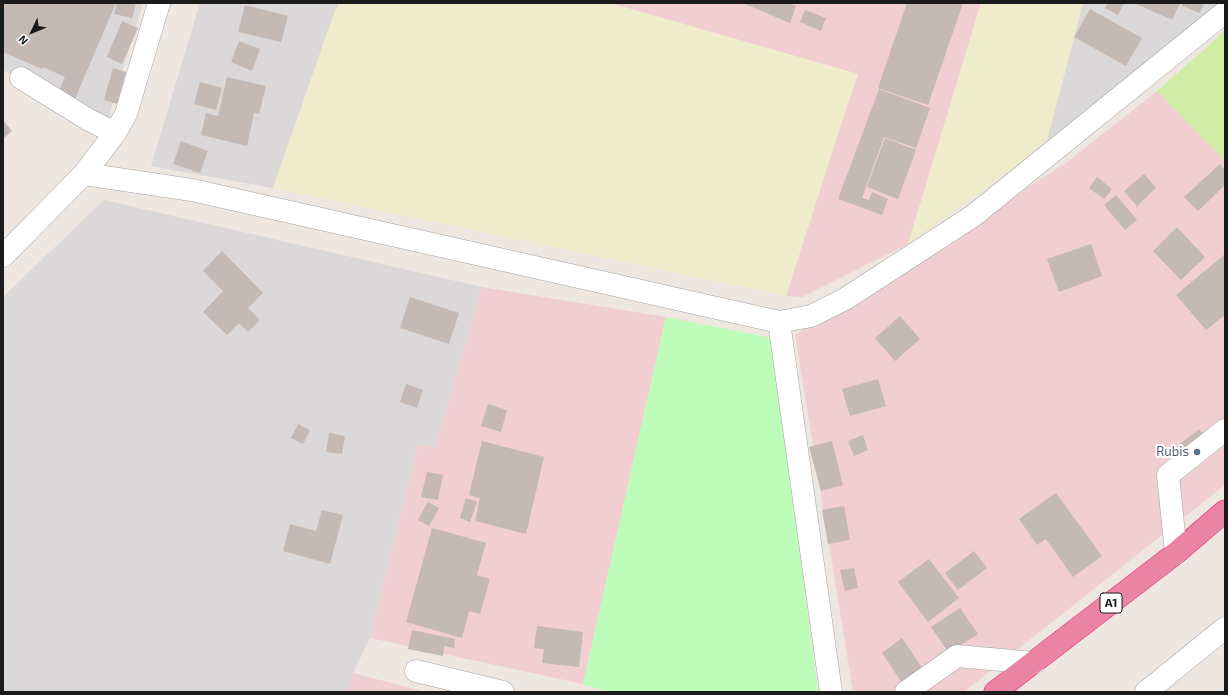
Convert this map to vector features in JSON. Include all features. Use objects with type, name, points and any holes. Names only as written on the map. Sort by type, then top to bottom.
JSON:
[{"type":"highway","name":"A1","points":[[994,692],[1034,663],[1176,553],[1225,511]]},
{"type":"street","points":[[3,256],[84,174],[115,133],[126,114],[158,3]]},
{"type":"street","points":[[84,174],[192,190],[779,322],[811,316],[845,299],[973,216],[1225,12]]},
{"type":"street","points":[[21,78],[89,120],[115,133]]},
{"type":"street","points":[[779,322],[831,692]]},
{"type":"street","points":[[1176,553],[1168,475],[1225,430]]},
{"type":"street","points":[[1146,692],[1225,628]]},
{"type":"street","points":[[906,692],[957,656],[1034,663]]},
{"type":"street","points":[[416,671],[503,692]]},
{"type":"shaded area","points":[[3,3],[143,3],[108,119],[3,70]]},
{"type":"shaded area","points":[[200,3],[339,3],[332,19],[273,188],[151,166]]},
{"type":"shaded area","points":[[339,3],[610,3],[858,74],[786,296],[273,188],[332,19]]},
{"type":"shaded area","points":[[610,3],[981,3],[908,244],[802,297],[786,296],[858,74]]},
{"type":"shaded area","points":[[981,3],[1083,3],[1046,144],[908,244]]},
{"type":"shaded area","points":[[1083,3],[1221,3],[1046,144]]},
{"type":"shaded area","points":[[1157,91],[1225,161],[1225,485],[964,692],[853,692],[795,335],[1066,163]]},
{"type":"shaded area","points":[[104,200],[482,287],[435,448],[418,444],[370,638],[353,673],[349,692],[3,692],[3,297]]},
{"type":"shaded area","points":[[482,287],[666,317],[583,684],[370,638],[418,444],[435,448]]},
{"type":"shaded area","points":[[353,673],[426,692],[348,692]]},
{"type":"green space","points":[[1225,31],[1225,161],[1157,91]]},
{"type":"green space","points":[[666,317],[772,338],[818,692],[609,692],[583,684]]},
{"type":"building","points":[[3,3],[116,3],[74,101],[58,94],[65,77],[3,52]]},
{"type":"building","points":[[117,3],[136,3],[132,18],[114,14]]},
{"type":"building","points":[[745,3],[788,3],[796,6],[790,23]]},
{"type":"building","points":[[907,3],[963,3],[928,105],[878,88]]},
{"type":"building","points":[[1108,3],[1124,3],[1118,15],[1105,8]]},
{"type":"building","points":[[1134,3],[1180,3],[1172,20]]},
{"type":"building","points":[[1183,3],[1204,3],[1200,13],[1182,6]]},
{"type":"building","points":[[245,5],[288,16],[281,42],[238,32]]},
{"type":"building","points":[[1090,9],[1142,38],[1126,66],[1074,37]]},
{"type":"building","points":[[805,10],[826,18],[821,31],[800,22]]},
{"type":"building","points":[[122,21],[138,28],[122,64],[107,57]]},
{"type":"building","points":[[239,41],[260,49],[252,71],[231,62]]},
{"type":"building","points":[[113,68],[126,72],[117,104],[104,100]]},
{"type":"building","points":[[227,77],[266,86],[259,114],[254,113],[247,146],[201,135],[206,113],[218,116]]},
{"type":"building","points":[[200,82],[222,88],[216,110],[194,104]]},
{"type":"building","points":[[879,89],[930,108],[916,148],[884,137],[862,198],[869,200],[872,192],[888,199],[882,215],[838,199]]},
{"type":"building","points":[[3,120],[12,131],[3,139]]},
{"type":"building","points":[[885,138],[916,150],[898,199],[867,187]]},
{"type":"building","points":[[181,141],[208,151],[200,173],[173,164]]},
{"type":"building","points":[[1220,164],[1225,170],[1225,185],[1198,211],[1184,197]]},
{"type":"building","points":[[1144,174],[1156,188],[1137,206],[1124,191]]},
{"type":"building","points":[[1097,177],[1112,189],[1104,199],[1089,188]]},
{"type":"building","points":[[1116,195],[1137,220],[1125,230],[1104,205]]},
{"type":"building","points":[[1177,227],[1205,257],[1181,280],[1153,251]]},
{"type":"building","points":[[1091,244],[1102,276],[1059,292],[1047,259]]},
{"type":"building","points":[[222,251],[263,293],[248,308],[260,320],[248,332],[239,323],[227,335],[203,312],[223,291],[203,271]]},
{"type":"building","points":[[1225,254],[1225,315],[1206,330],[1176,295]]},
{"type":"building","points":[[410,297],[459,313],[449,344],[400,328]]},
{"type":"building","points":[[900,316],[920,339],[895,361],[875,338]]},
{"type":"building","points":[[878,379],[886,406],[850,416],[842,389]]},
{"type":"building","points":[[406,384],[423,390],[417,408],[400,402]]},
{"type":"building","points":[[488,404],[507,410],[501,432],[481,426]]},
{"type":"building","points":[[298,424],[310,430],[303,444],[291,438]]},
{"type":"building","points":[[1199,429],[1217,449],[1184,476],[1169,453]]},
{"type":"building","points":[[329,433],[345,436],[342,454],[326,452]]},
{"type":"building","points":[[863,435],[868,450],[854,456],[848,441]]},
{"type":"building","points":[[482,441],[544,457],[526,534],[475,521],[480,498],[469,495]]},
{"type":"building","points":[[832,441],[843,485],[821,491],[809,447]]},
{"type":"building","points":[[427,472],[443,475],[438,500],[421,497]]},
{"type":"building","points":[[1056,493],[1102,556],[1073,577],[1046,539],[1037,545],[1019,519]]},
{"type":"building","points":[[466,498],[477,502],[470,522],[460,518]]},
{"type":"building","points":[[428,502],[439,508],[429,526],[418,520]]},
{"type":"building","points":[[844,506],[850,540],[828,544],[822,510]]},
{"type":"building","points":[[322,510],[343,515],[330,564],[283,551],[290,524],[316,531]]},
{"type":"building","points":[[432,528],[486,543],[477,575],[490,579],[480,614],[469,611],[462,638],[406,622]]},
{"type":"building","points":[[974,551],[987,568],[958,590],[945,573]]},
{"type":"building","points":[[929,559],[959,598],[928,622],[898,582]]},
{"type":"building","points":[[854,568],[858,588],[845,591],[840,570]]},
{"type":"building","points":[[960,608],[978,634],[949,653],[931,627]]},
{"type":"building","points":[[537,626],[583,632],[579,667],[542,663],[544,649],[534,648]]},
{"type":"building","points":[[412,630],[455,639],[454,648],[444,646],[443,656],[408,649]]},
{"type":"building","points":[[902,638],[933,684],[908,692],[882,653]]},
{"type":"place","name":"Rubis","points":[[1197,452]]}]
